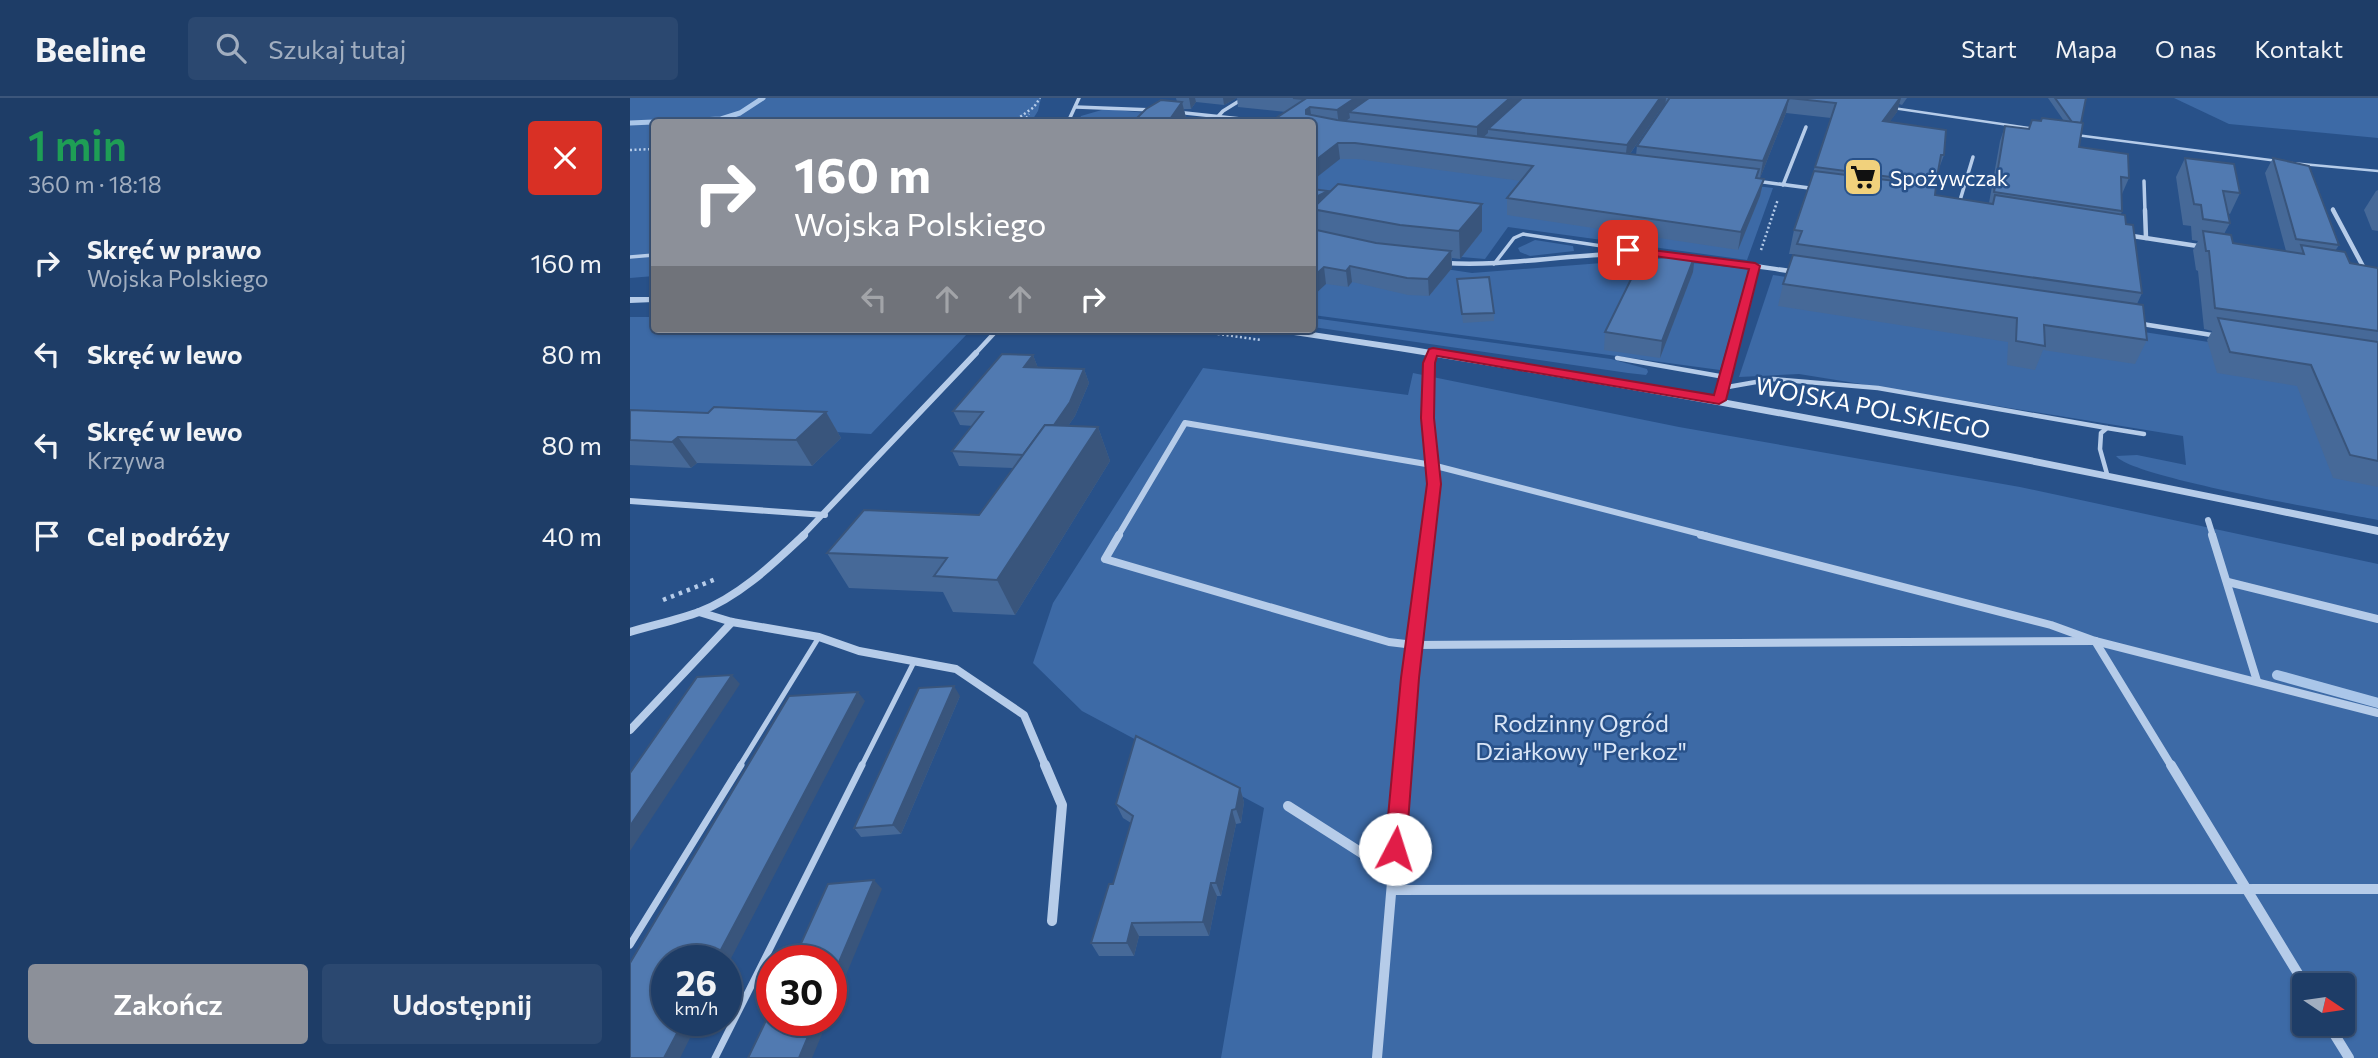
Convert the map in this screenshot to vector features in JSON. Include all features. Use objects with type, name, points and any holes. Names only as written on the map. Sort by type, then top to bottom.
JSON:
[{"type":"street","points":[[1070,119],[1079,98]]},
{"type":"street","points":[[1217,117],[1244,98]]},
{"type":"street","points":[[1076,107],[1157,110]]},
{"type":"street","points":[[1169,112],[1238,119]]},
{"type":"street","points":[[1783,185],[1806,127]]},
{"type":"street","points":[[1958,208],[1973,156]]},
{"type":"street","points":[[1745,180],[1824,190]]},
{"type":"street","points":[[2144,181],[2146,238]]},
{"type":"street","points":[[1944,206],[1971,210]]},
{"type":"street","points":[[2333,209],[2366,272]]},
{"type":"street","points":[[2119,234],[2215,249]]},
{"type":"street","points":[[1433,262],[1494,264],[1599,255],[1654,254],[1797,272]]},
{"type":"street","points":[[2352,270],[2378,274]]},
{"type":"street","points":[[630,300],[651,300]]},
{"type":"street","points":[[2129,322],[2226,337]]},
{"type":"street","points":[[630,632],[699,612],[724,600],[772,565],[825,515],[994,333]]},
{"type":"street","name":"WOJSKA POLSKIEGO","points":[[1303,333],[1433,351],[1719,400],[2106,474],[2378,531]]},
{"type":"street","points":[[1377,1058],[1414,645],[1434,484],[1427,418],[1429,363],[1433,351]]},
{"type":"street","points":[[2095,641],[1414,645],[1389,642],[1105,559],[1185,423],[1432,465],[2051,625],[2095,641],[2378,713]]},
{"type":"street","points":[[630,501],[825,515]]},
{"type":"street","points":[[2208,520],[2257,681]]},
{"type":"street","points":[[2228,582],[2378,619]]},
{"type":"street","points":[[699,612],[732,622],[819,637],[859,651],[956,670],[1024,715],[1062,805],[1052,920]]},
{"type":"street","points":[[630,730],[732,622]]},
{"type":"street","points":[[2095,641],[2298,973]]},
{"type":"street","points":[[1288,806],[1393,873]]},
{"type":"street","points":[[1392,890],[2378,890]]},
{"type":"street","points":[[2335,1036],[2349,1058]]},
{"type":"lane","points":[[1882,106],[2045,130]]},
{"type":"lane","points":[[2067,134],[2275,161],[2378,171]]},
{"type":"lane","points":[[1494,264],[1514,238],[1523,234],[1654,254]]},
{"type":"lane","points":[[630,257],[651,255]]},
{"type":"lane","points":[[1719,400],[1755,266]]},
{"type":"lane","points":[[1617,358],[1726,377]]},
{"type":"lane","points":[[1722,388],[1773,379],[1878,388],[2144,433]]},
{"type":"lane","points":[[2106,474],[2100,449],[2101,433],[2107,428]]},
{"type":"lane","points":[[630,945],[819,637]]},
{"type":"lane","points":[[715,1058],[914,662]]},
{"type":"path","points":[[1026,119],[1040,98]]},
{"type":"path","points":[[1017,119],[1034,107]]},
{"type":"path","points":[[630,150],[651,149]]},
{"type":"path","points":[[1755,266],[1783,185]]},
{"type":"path","points":[[660,601],[726,572]]},
{"type":"green space","points":[[630,98],[1041,98],[1033,119],[651,119],[651,276],[630,278]]},
{"type":"green space","points":[[2174,98],[2378,98],[2378,138],[2229,124]]},
{"type":"green space","points":[[1105,109],[1209,119],[1080,119],[1081,116]]},
{"type":"green space","points":[[1316,132],[1773,188],[1747,260],[1508,227],[1485,259],[1402,252],[1316,235]]},
{"type":"green space","points":[[1535,240],[1573,246],[1574,251],[1530,256],[1520,252],[1518,248]]},
{"type":"green space","points":[[1316,249],[1472,273],[1654,259],[1749,269],[1720,370],[1316,315]]},
{"type":"green space","points":[[1773,275],[2378,368],[2378,520],[2196,484],[2130,465],[2116,456],[2137,455],[2186,465],[2183,436],[1799,374],[1739,377]]},
{"type":"green space","points":[[630,317],[651,317],[651,333],[968,333],[871,434],[630,421]]},
{"type":"green space","points":[[1316,318],[1611,359],[1647,369],[1648,372],[1646,375],[1316,327]]},
{"type":"green space","name":"Rodzinny Ogród Działkowy \"Perkoz\"","points":[[1203,368],[1408,395],[1413,373],[1679,427],[2020,487],[2378,564],[2378,1058],[1221,1058],[1264,808],[1082,711],[1033,663],[1053,603]]},
{"type":"building","points":[[1293,98],[1355,98],[1337,110],[1310,107],[1306,110],[1306,114],[1337,120],[1759,169],[1756,178],[1764,179],[1741,232],[1507,198],[1533,166],[1355,143],[1338,143],[1316,160],[1316,119],[1275,119],[1305,99]]},
{"type":"building","points":[[1369,98],[1510,98],[1477,127],[1349,112]]},
{"type":"building","points":[[1522,98],[1660,98],[1627,145],[1488,129]]},
{"type":"building","points":[[1669,98],[1789,98],[1763,161],[1637,146]]},
{"type":"building","points":[[1789,98],[1900,98],[1883,121],[1946,130],[1944,155],[1941,155],[1936,183],[1815,167],[1836,103]]},
{"type":"building","points":[[2055,98],[2086,98],[2081,123],[2072,122]]},
{"type":"building","points":[[1161,100],[1182,102],[1170,119],[1136,119]]},
{"type":"building","points":[[2042,118],[2083,123],[2079,147],[2128,154],[2129,178],[2121,177],[2122,211],[1994,192],[2005,126],[2029,129],[2032,120],[2041,121]]},
{"type":"building","points":[[2185,158],[2234,164],[2240,193],[2223,191],[2230,223],[2203,219],[2201,205],[2194,204]]},
{"type":"building","points":[[2273,158],[2309,166],[2339,245],[2296,239]]},
{"type":"building","points":[[1814,171],[1936,186],[1935,195],[1993,204],[1995,195],[2125,215],[2126,224],[2133,225],[2142,293],[1797,244],[1802,231],[1794,230]]},
{"type":"building","points":[[1338,184],[1482,204],[1459,231],[1400,225],[1316,210],[1316,205]]},
{"type":"building","points":[[1316,190],[1328,191],[1316,197]]},
{"type":"building","points":[[1316,230],[1376,243],[1451,251],[1428,279],[1407,278],[1350,266],[1346,271],[1324,267],[1316,274]]},
{"type":"building","points":[[2203,231],[2231,235],[2233,243],[2304,254],[2301,245],[2345,252],[2350,263],[2378,268],[2378,331],[2215,308],[2209,251],[2206,251]]},
{"type":"building","points":[[1695,255],[1662,341],[1605,332],[1641,259]]},
{"type":"building","points":[[1793,255],[2143,305],[2147,340],[2044,325],[2045,346],[2016,341],[2017,318],[1783,284]]},
{"type":"building","points":[[1489,277],[1494,313],[1462,314],[1457,279]]},
{"type":"building","points":[[2218,318],[2378,342],[2378,461],[2350,455],[2311,365],[2230,352]]},
{"type":"building","points":[[1002,354],[1033,355],[1024,367],[1084,369],[1070,402],[1054,425],[1045,425],[1023,455],[952,451],[983,412],[953,411]]},
{"type":"building","points":[[714,407],[826,412],[796,440],[678,437],[672,442],[630,440],[630,410],[708,413]]},
{"type":"building","points":[[1045,425],[1098,427],[997,580],[934,576],[947,558],[827,553],[864,510],[979,515]]},
{"type":"building","points":[[732,675],[630,826],[630,773],[697,677]]},
{"type":"building","points":[[954,686],[893,825],[854,828],[919,688]]},
{"type":"building","points":[[858,692],[724,945],[651,945],[651,1036],[676,1036],[664,1058],[630,1058],[630,963],[789,696]]},
{"type":"building","points":[[1136,736],[1240,788],[1236,809],[1232,810],[1216,883],[1211,883],[1203,922],[1132,923],[1127,943],[1091,943],[1109,884],[1113,884],[1133,816],[1116,804]]},
{"type":"building","points":[[874,880],[846,945],[800,945],[828,884]]},
{"type":"building","points":[[759,1036],[808,1036],[799,1058],[748,1058]]},
{"type":"waterway","points":[[721,119],[740,113],[763,98]]},
{"type":"waterway","points":[[630,123],[651,122]]},
{"type":"waterway","points":[[2277,675],[2378,703]]},
{"type":"place","name":"Spożywczak","points":[[1863,177]]},
{"type":"route","points":[[1395,849],[1410,678],[1434,484],[1427,418],[1429,363],[1433,351],[1719,400],[1755,266],[1628,250]]}]
